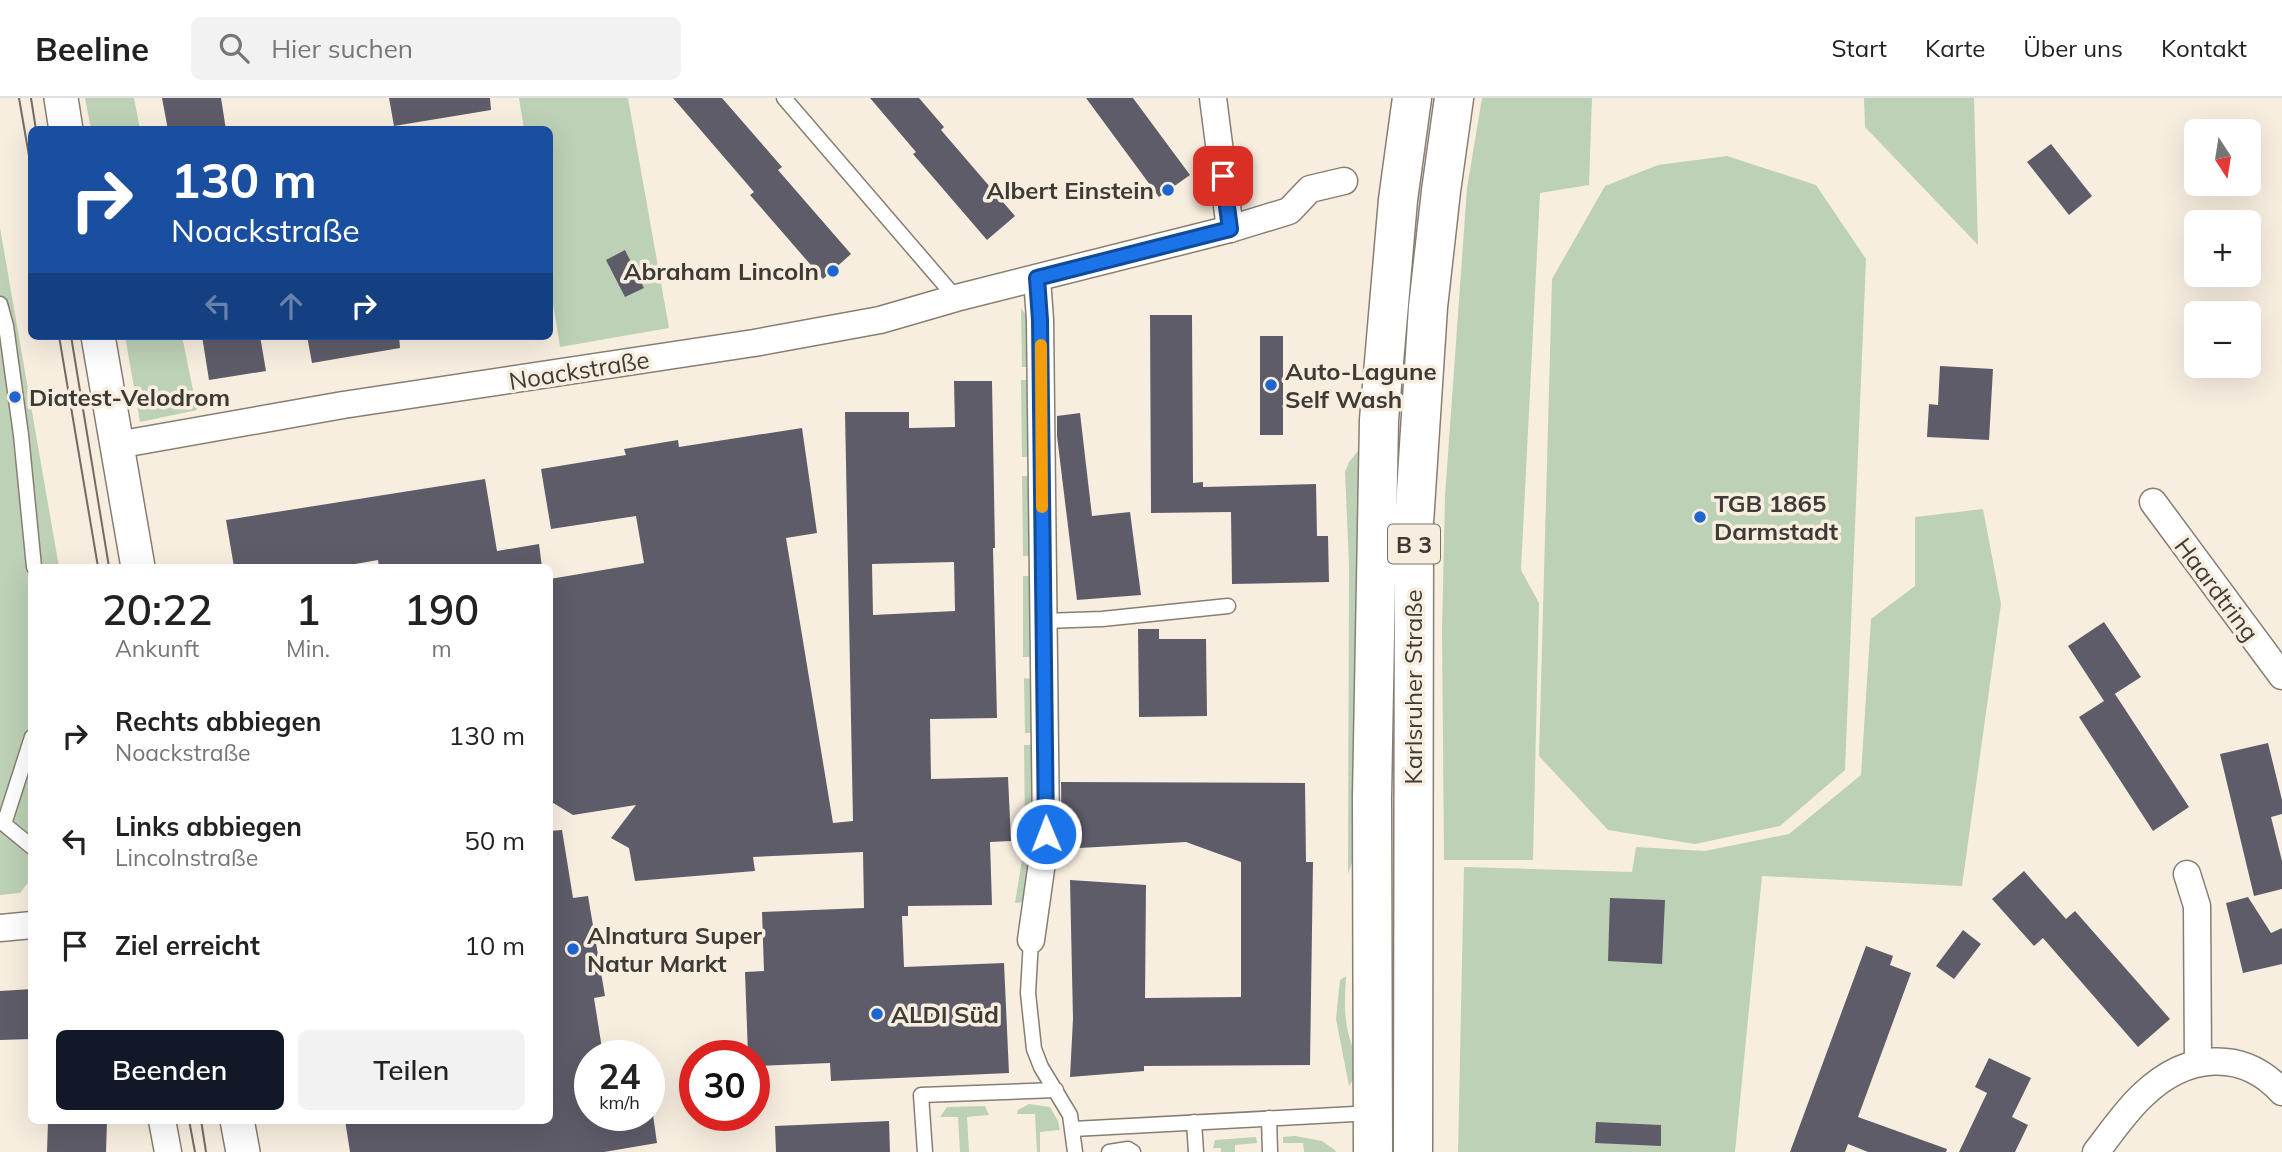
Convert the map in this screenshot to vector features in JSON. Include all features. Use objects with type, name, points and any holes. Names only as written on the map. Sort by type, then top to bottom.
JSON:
[{"type":"main road","name":"Karlsruher Straße","points":[[1373,1152],[1372,797],[1379,420],[1398,200],[1412,98]]},
{"type":"main road","name":"Karlsruher Straße","points":[[1413,1152],[1414,523],[1428,307],[1454,98]]},
{"type":"street","points":[[61,98],[65,126]]},
{"type":"street","points":[[1213,98],[1230,229]]},
{"type":"street","name":"Noackstraße","points":[[117,445],[362,402],[754,343],[880,320],[956,298],[1230,229],[1289,211],[1310,189],[1344,181]]},
{"type":"street","points":[[1031,940],[1046,834],[1040,320],[1037,278]]},
{"type":"street","points":[[99,340],[137,564]]},
{"type":"street","name":"Haardtring","points":[[2153,502],[2282,676]]},
{"type":"street","points":[[2187,874],[2197,906],[2198,1063]]},
{"type":"street","points":[[0,928],[28,925]]},
{"type":"street","points":[[2096,1152],[2143,1095],[2177,1070],[2198,1063],[2221,1060],[2244,1065],[2271,1080],[2282,1092]]},
{"type":"street","points":[[163,1124],[168,1152]]},
{"type":"street","points":[[238,1124],[243,1152]]},
{"type":"lane","points":[[784,98],[956,298]]},
{"type":"lane","points":[[0,304],[6,326],[21,435],[34,564]]},
{"type":"lane","points":[[1044,621],[1102,619],[1228,606]]},
{"type":"lane","points":[[28,749],[4,824],[28,844]]},
{"type":"lane","points":[[1031,940],[1028,993],[1031,1029],[1041,1068],[1065,1102],[1073,1129],[1075,1152]]},
{"type":"lane","points":[[925,1152],[921,1095],[1056,1090]]},
{"type":"lane","points":[[1073,1129],[1373,1113]]},
{"type":"lane","points":[[1269,1118],[1270,1152]]},
{"type":"lane","points":[[1194,1122],[1196,1152]]},
{"type":"lane","points":[[1110,1152],[1116,1149],[1133,1152]]},
{"type":"green space","points":[[85,98],[134,98],[139,126],[90,126]]},
{"type":"green space","points":[[519,98],[628,98],[669,328],[560,347],[553,304],[553,126],[524,126]]},
{"type":"green space","points":[[1482,98],[1592,98],[1589,185],[1540,193],[1521,570],[1539,603],[1533,860],[1444,860],[1442,630],[1445,496],[1467,188]]},
{"type":"green space","points":[[1864,98],[1974,98],[1978,245],[1865,127]]},
{"type":"green space","name":"TGB 1865 Darmstadt","points":[[1727,156],[1816,185],[1866,259],[1845,770],[1780,826],[1695,844],[1608,830],[1539,756],[1552,279],[1605,186],[1658,165]]},
{"type":"green space","name":"Diatest-Velodrom","points":[[0,228],[58,564],[28,564],[28,883],[20,893],[0,895]]},
{"type":"green space","points":[[1021,308],[1027,317],[1030,367],[1022,367]]},
{"type":"green space","points":[[126,340],[183,340],[197,410],[140,422]]},
{"type":"green space","points":[[1021,380],[1029,380],[1030,457],[1022,457]]},
{"type":"green space","points":[[1362,446],[1357,848],[1348,874],[1349,565],[1345,472],[1349,462]]},
{"type":"green space","points":[[1022,476],[1031,476],[1032,556],[1023,556]]},
{"type":"green space","points":[[1983,509],[2001,604],[1962,886],[1762,876],[1735,1152],[1458,1152],[1464,867],[1632,872],[1636,847],[1705,851],[1789,834],[1861,775],[1871,619],[1915,586],[1915,517]]},
{"type":"green space","points":[[1023,576],[1031,576],[1032,657],[1023,657]]},
{"type":"green space","points":[[1024,678],[1032,679],[1032,733],[1025,733]]},
{"type":"green space","points":[[1024,745],[1032,745],[1033,828],[1025,828]]},
{"type":"green space","points":[[1025,841],[1033,841],[1023,902],[1015,903]]},
{"type":"green space","points":[[1346,976],[1346,1021],[1356,1065],[1356,1072],[1349,1086],[1336,1019],[1340,980]]},
{"type":"green space","points":[[1029,1104],[1050,1107],[1058,1121],[1060,1130],[1040,1132],[1040,1152],[1037,1152],[1035,1114],[1017,1114],[1018,1110]]},
{"type":"green space","points":[[985,1106],[989,1115],[967,1117],[969,1152],[960,1152],[958,1117],[940,1117],[947,1107]]},
{"type":"green space","points":[[1295,1136],[1322,1141],[1336,1152],[1304,1152],[1303,1143],[1283,1143],[1283,1137]]},
{"type":"green space","points":[[1256,1137],[1257,1143],[1235,1145],[1235,1152],[1221,1152],[1221,1148],[1213,1148],[1215,1140]]},
{"type":"building","points":[[162,98],[221,98],[225,126],[167,126]]},
{"type":"building","points":[[389,98],[490,98],[491,110],[394,126]]},
{"type":"building","points":[[673,98],[722,98],[782,167],[778,170],[851,254],[823,279],[750,195],[754,192]]},
{"type":"building","points":[[870,98],[919,98],[944,127],[941,130],[1015,216],[987,240],[913,154],[916,152]]},
{"type":"building","points":[[1086,98],[1133,98],[1190,175],[1159,197]]},
{"type":"building","points":[[2051,144],[2092,196],[2069,215],[2027,162]]},
{"type":"building","points":[[625,250],[644,288],[625,297],[606,260]]},
{"type":"building","points":[[1150,315],[1192,315],[1193,483],[1203,482],[1203,487],[1316,484],[1317,536],[1328,536],[1329,582],[1232,584],[1231,512],[1151,513]]},
{"type":"building","name":"Auto-Lagune Self Wash","points":[[1260,336],[1283,336],[1283,435],[1260,435]]},
{"type":"building","points":[[203,340],[261,340],[266,371],[209,380]]},
{"type":"building","points":[[308,340],[399,340],[400,348],[312,363]]},
{"type":"building","points":[[1940,366],[1993,369],[1989,440],[1927,437],[1929,404],[1938,405]]},
{"type":"building","points":[[954,381],[992,381],[997,718],[930,719],[931,779],[1008,777],[1011,841],[990,842],[992,905],[908,906],[908,916],[902,916],[904,967],[1004,963],[1009,1073],[831,1081],[830,1063],[770,1065],[770,1040],[747,1040],[745,972],[764,971],[762,912],[864,908],[863,852],[753,857],[755,871],[635,881],[629,848],[611,838],[636,805],[573,815],[553,803],[553,578],[644,563],[636,516],[551,529],[541,469],[626,455],[624,449],[678,440],[679,447],[802,428],[817,533],[786,538],[833,823],[853,821],[845,412],[909,412],[909,428],[955,427]],"holes":[[[954,562],[955,611],[873,615],[872,564]]]},
{"type":"building","points":[[1080,413],[1092,516],[1130,512],[1141,595],[1077,600],[1057,436],[1057,416]]},
{"type":"building","points":[[485,479],[497,551],[539,544],[542,564],[379,564],[378,560],[355,564],[233,564],[226,520]]},
{"type":"building","points":[[2104,622],[2141,677],[2113,695],[2115,694],[2189,807],[2153,831],[2079,717],[2104,701],[2068,646]]},
{"type":"building","points":[[1138,629],[1159,629],[1159,639],[1206,639],[1207,716],[1139,717]]},
{"type":"building","points":[[2268,743],[2282,800],[2282,814],[2271,817],[2282,861],[2282,889],[2254,896],[2220,754]]},
{"type":"building","points":[[1061,782],[1305,783],[1306,862],[1313,862],[1310,1065],[1144,1066],[1144,1071],[1070,1077],[1073,1019],[1070,880],[1146,885],[1145,998],[1241,997],[1241,862],[1186,842],[1062,849]]},
{"type":"building","points":[[562,830],[573,898],[588,896],[605,996],[594,998],[601,1040],[574,1040],[574,1131],[655,1131],[657,1143],[604,1152],[350,1152],[346,1124],[553,1124],[553,831]]},
{"type":"building","points":[[2024,871],[2066,919],[2075,911],[2170,1019],[2138,1047],[2043,938],[2034,946],[1992,899]]},
{"type":"building","points":[[2248,897],[2271,933],[2282,928],[2282,964],[2243,973],[2226,903]]},
{"type":"building","points":[[1610,898],[1665,900],[1662,964],[1608,961]]},
{"type":"building","points":[[1963,930],[1981,944],[1954,979],[1936,966]]},
{"type":"building","points":[[1866,946],[1893,956],[1890,965],[1911,973],[1858,1117],[1947,1149],[1946,1152],[1868,1152],[1848,1144],[1845,1152],[1790,1152]]},
{"type":"building","points":[[28,989],[28,1039],[0,1040],[0,991]]},
{"type":"building","points":[[1989,1058],[2031,1078],[2012,1117],[2028,1125],[2015,1152],[1959,1152],[1987,1093],[1975,1087]]},
{"type":"building","points":[[889,1121],[890,1152],[776,1152],[775,1126]]},
{"type":"building","points":[[1596,1122],[1661,1125],[1661,1146],[1595,1143]]},
{"type":"building","points":[[48,1124],[107,1124],[106,1152],[47,1152]]},
{"type":"tram line","points":[[19,98],[28,150]]},
{"type":"tram line","points":[[31,98],[35,126]]},
{"type":"tram line","points":[[60,340],[97,564]]},
{"type":"tram line","points":[[72,340],[109,564]]},
{"type":"tram line","points":[[190,1124],[195,1152]]},
{"type":"tram line","points":[[202,1124],[206,1152]]},
{"type":"slow traffic","points":[[1041,345],[1042,507]]},
{"type":"place","name":"Albert Einstein","points":[[1168,190]]},
{"type":"place","name":"Abraham Lincoln","points":[[833,271]]},
{"type":"place","name":"Auto-Lagune Self Wash","points":[[1271,385]]},
{"type":"place","name":"Diatest-Velodrom","points":[[15,397]]},
{"type":"place","name":"TGB 1865 Darmstadt","points":[[1700,517]]},
{"type":"place","name":"Alnatura Super Natur Markt","points":[[573,949]]},
{"type":"place","name":"ALDI Süd","points":[[877,1014]]},
{"type":"route","points":[[1046,834],[1040,300],[1037,278],[1230,229],[1223,176]]}]
